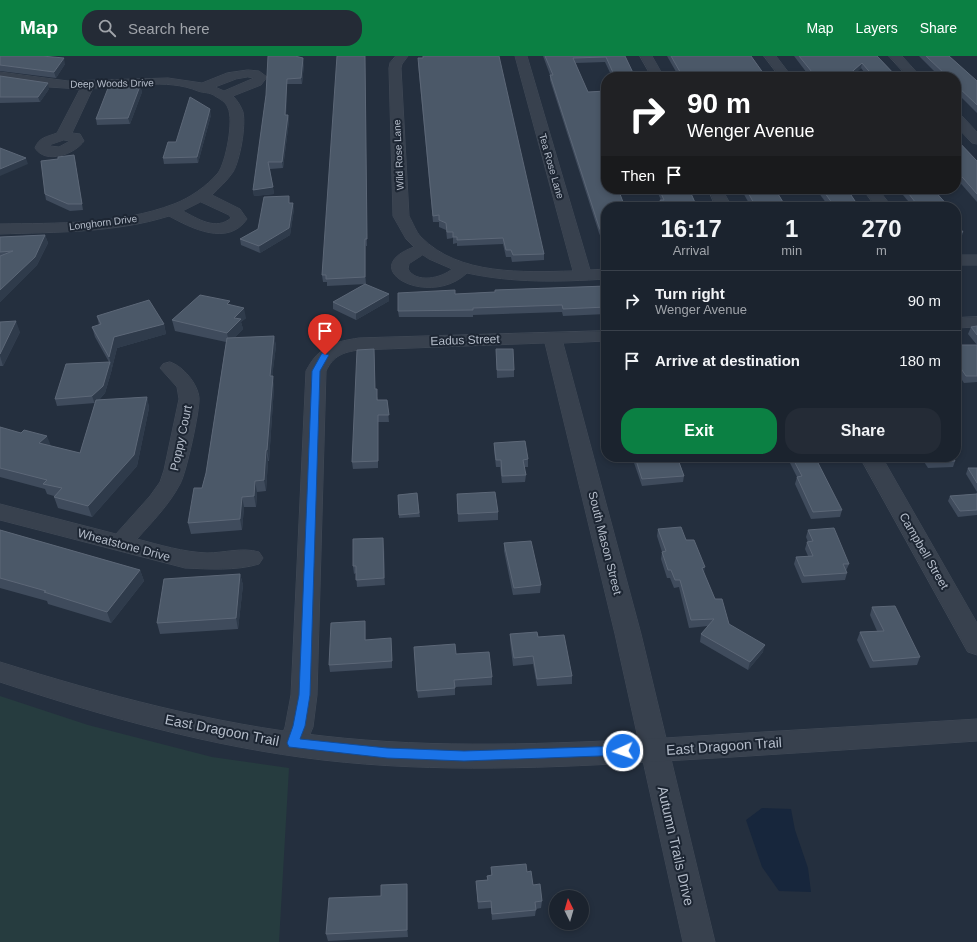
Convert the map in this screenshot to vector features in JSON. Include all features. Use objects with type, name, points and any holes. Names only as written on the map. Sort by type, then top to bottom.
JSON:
[{"type":"street","name":"Wild Rose Lane","points":[[402,56],[396,63],[395,68],[401,216],[404,227],[412,238],[424,249],[464,267],[508,275],[534,277],[601,274]]},
{"type":"street","name":"Tea Rose Lane","points":[[521,56],[583,275]]},
{"type":"street","points":[[646,56],[655,72]]},
{"type":"street","points":[[770,56],[782,72]]},
{"type":"street","points":[[895,56],[910,72]]},
{"type":"street","points":[[201,88],[242,73],[254,73],[261,77],[257,82],[222,96]]},
{"type":"street","name":"Deep Woods Drive","points":[[0,76],[50,83],[89,84],[159,82],[201,88],[222,96]]},
{"type":"street","points":[[63,136],[89,84]]},
{"type":"street","name":"Longhorn Drive","points":[[0,229],[101,225],[146,217],[170,210],[201,196],[223,177],[231,160],[237,111],[229,100],[222,96]]},
{"type":"street","points":[[961,123],[977,140]]},
{"type":"street","points":[[874,194],[880,202]]},
{"type":"street","points":[[170,210],[210,229],[230,226],[239,219],[235,212],[201,196]]},
{"type":"street","points":[[424,249],[408,256],[402,261],[399,266],[400,272],[406,277],[414,281],[435,282],[454,276],[464,267]]},
{"type":"street","points":[[961,260],[977,260]]},
{"type":"street","points":[[961,323],[977,322]]},
{"type":"street","name":"Eadus Street","points":[[293,743],[299,726],[304,695],[316,371],[325,355],[342,347],[359,344],[601,336]]},
{"type":"street","name":"South Mason Street","points":[[553,338],[557,359],[628,634],[654,750]]},
{"type":"street","name":"Poppy Court","points":[[120,544],[158,501],[170,483],[175,470],[189,399],[186,386],[170,368]]},
{"type":"street","name":"Campbell Street","points":[[874,462],[977,645]]},
{"type":"street","name":"Wheatstone Drive","points":[[0,512],[185,560],[209,561],[251,558]]},
{"type":"street","name":"East Dragoon Trail","points":[[0,672],[120,709],[189,726],[293,743],[387,753],[464,756],[547,755],[654,750],[977,730]]},
{"type":"street","name":"Autumn Trails Drive","points":[[654,750],[699,942]]},
{"type":"green space","points":[[0,696],[88,725],[212,757],[289,768],[279,942],[0,942]]},
{"type":"water","points":[[762,808],[791,809],[795,830],[808,868],[811,892],[779,891],[762,867],[746,820]]},
{"type":"building","points":[[0,56],[42,56],[64,58],[54,72],[0,65]]},
{"type":"building","points":[[268,56],[295,56],[303,58],[301,78],[287,79],[285,115],[288,115],[282,162],[268,162],[273,187],[253,190],[266,95]]},
{"type":"building","points":[[337,56],[365,56],[367,239],[365,239],[365,277],[326,279],[326,275],[322,275]]},
{"type":"building","points":[[423,56],[499,56],[544,254],[513,255],[511,250],[506,250],[503,238],[457,240],[457,237],[453,237],[453,232],[447,232],[446,223],[439,220],[439,215],[433,216],[418,58],[423,58]]},
{"type":"building","points":[[545,56],[625,56],[633,72],[613,72],[606,57],[573,58],[588,92],[601,91],[601,194],[620,194],[623,202],[601,202],[601,231],[550,75],[553,75]]},
{"type":"building","points":[[671,56],[751,56],[762,72],[680,72]]},
{"type":"building","points":[[799,56],[877,56],[892,72],[870,72],[862,63],[852,72],[812,72]]},
{"type":"building","points":[[926,56],[949,56],[977,81],[977,105],[961,90],[961,72],[943,72]]},
{"type":"building","points":[[0,76],[48,83],[38,97],[0,97]]},
{"type":"building","points":[[110,83],[140,86],[128,118],[96,119]]},
{"type":"building","points":[[190,97],[210,109],[197,157],[163,158],[168,142],[176,142]]},
{"type":"building","points":[[961,144],[977,161],[977,194],[961,176]]},
{"type":"building","points":[[0,148],[26,158],[0,169]]},
{"type":"building","points":[[74,155],[82,204],[68,204],[45,194],[41,161]]},
{"type":"building","points":[[661,194],[691,194],[695,202],[661,202],[660,200],[664,200]]},
{"type":"building","points":[[749,194],[778,194],[783,202],[753,202]]},
{"type":"building","points":[[826,194],[850,194],[856,202],[831,202]]},
{"type":"building","points":[[909,194],[937,194],[945,202],[915,202]]},
{"type":"building","points":[[289,196],[289,203],[293,203],[289,228],[259,246],[240,239],[258,229],[264,197]]},
{"type":"building","points":[[45,235],[35,257],[0,290],[0,256],[13,251],[0,252],[0,237]]},
{"type":"building","points":[[365,284],[389,294],[356,313],[333,302]]},
{"type":"building","points":[[601,286],[601,307],[563,309],[562,305],[473,308],[473,310],[398,311],[398,293],[455,290],[455,294],[495,292],[495,290]]},
{"type":"building","points":[[200,295],[230,301],[227,304],[244,308],[234,318],[241,319],[227,333],[172,320]]},
{"type":"building","points":[[149,300],[164,324],[114,337],[109,357],[92,327],[101,324],[97,316]]},
{"type":"building","points":[[16,321],[0,354],[0,322]]},
{"type":"building","points":[[977,326],[977,335],[971,327]]},
{"type":"building","points":[[274,336],[270,376],[273,376],[264,480],[255,481],[254,496],[242,497],[240,519],[188,523],[194,488],[202,488],[206,473],[227,338]]},
{"type":"building","points":[[961,345],[977,345],[977,376],[966,376],[961,368]]},
{"type":"building","points":[[374,349],[375,389],[377,389],[377,400],[387,400],[389,415],[378,415],[378,461],[352,462],[357,350]]},
{"type":"building","points":[[496,349],[513,349],[514,370],[497,370]]},
{"type":"building","points":[[110,362],[103,386],[92,396],[55,399],[66,364]]},
{"type":"building","points":[[147,397],[134,455],[88,506],[54,497],[62,488],[43,484],[47,480],[0,468],[0,427],[21,433],[24,430],[47,436],[39,443],[80,453],[96,400]]},
{"type":"building","points":[[525,441],[528,459],[523,460],[526,475],[502,476],[501,460],[496,460],[494,443]]},
{"type":"building","points":[[637,462],[679,462],[684,476],[642,479]]},
{"type":"building","points":[[795,462],[818,462],[842,510],[813,512],[797,477],[802,476]]},
{"type":"building","points":[[968,468],[977,468],[977,483]]},
{"type":"building","points":[[495,492],[498,512],[458,514],[457,494]]},
{"type":"building","points":[[417,493],[419,513],[399,515],[398,495]]},
{"type":"building","points":[[977,494],[977,510],[960,511],[950,496]]},
{"type":"building","points":[[681,527],[686,540],[694,540],[705,567],[702,568],[715,599],[722,599],[729,624],[765,645],[750,662],[701,634],[714,619],[691,620],[680,580],[675,580],[671,570],[668,570],[662,552],[666,551],[658,529]]},
{"type":"building","points":[[834,528],[849,564],[843,564],[847,573],[804,576],[796,557],[813,556],[807,542],[813,541],[808,530]]},
{"type":"building","points":[[0,530],[140,570],[107,612],[44,592],[46,591],[0,578]]},
{"type":"building","points":[[383,538],[384,578],[356,580],[356,566],[353,566],[353,539]]},
{"type":"building","points":[[531,541],[541,585],[514,588],[504,543]]},
{"type":"building","points":[[240,574],[236,618],[157,623],[164,579]]},
{"type":"building","points":[[895,606],[920,657],[873,661],[860,632],[884,631],[872,607]]},
{"type":"building","points":[[365,621],[365,640],[391,638],[392,661],[329,665],[331,623]]},
{"type":"building","points":[[537,632],[538,637],[564,635],[572,676],[537,679],[533,656],[514,658],[510,634]]},
{"type":"building","points":[[455,644],[456,654],[489,652],[492,677],[454,680],[455,688],[417,691],[414,647]]},
{"type":"building","points":[[526,864],[527,872],[531,871],[533,885],[540,884],[542,901],[535,902],[536,910],[492,914],[491,901],[478,902],[476,881],[488,880],[487,876],[492,875],[491,867]]},
{"type":"building","points":[[407,884],[407,930],[326,934],[329,898],[381,896],[381,885]]},
{"type":"route","points":[[325,355],[316,371],[304,695],[299,726],[293,743],[324,748],[387,753],[464,756],[547,755],[623,751]]}]
